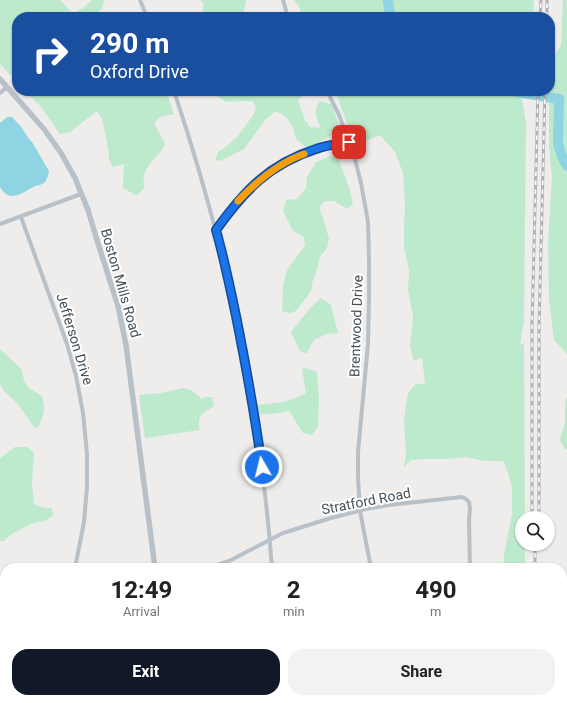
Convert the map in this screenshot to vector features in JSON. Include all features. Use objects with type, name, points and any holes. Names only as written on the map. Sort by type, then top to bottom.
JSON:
[{"type":"street","points":[[140,0],[145,12]]},
{"type":"street","points":[[283,0],[287,12]]},
{"type":"street","name":"Boston Mills Road","points":[[0,79],[12,93]]},
{"type":"street","points":[[0,93],[7,87]]},
{"type":"street","name":"Boston Mills Road","points":[[15,96],[58,147],[75,178],[88,210],[118,306],[131,377],[154,563]]},
{"type":"street","points":[[176,96],[216,230],[244,354],[259,447],[272,563]]},
{"type":"street","name":"Brentwood Drive","points":[[330,96],[339,115],[358,169],[366,209],[369,260],[368,344],[358,452],[358,478],[360,511],[371,563]]},
{"type":"street","points":[[216,230],[232,208],[246,193],[274,169],[291,159],[317,148],[349,142]]},
{"type":"street","points":[[0,224],[81,194]]},
{"type":"street","name":"Jefferson Drive","points":[[21,217],[69,349],[83,413],[87,454],[87,487],[84,522],[77,563]]},
{"type":"street","name":"Stratford Road","points":[[223,563],[283,533],[313,523],[389,505],[462,497],[469,502],[470,508],[468,520],[470,563]]},
{"type":"green space","points":[[0,0],[60,0],[71,12],[12,12],[12,77],[0,64]]},
{"type":"green space","points":[[92,0],[104,0],[102,8],[98,12],[76,12]]},
{"type":"green space","points":[[201,0],[246,0],[244,12],[202,12],[204,4]]},
{"type":"green space","points":[[294,0],[534,0],[533,12],[300,12],[300,8]]},
{"type":"green space","points":[[563,0],[567,0],[567,354],[554,340],[549,301],[548,241],[552,178],[549,147],[549,96],[555,96],[555,55],[561,45]]},
{"type":"green space","points":[[30,96],[167,96],[174,114],[160,117],[154,123],[165,144],[147,168],[144,179],[144,188],[137,196],[123,188],[124,164],[113,167],[109,159],[102,119],[97,111],[70,132],[60,134],[42,108]]},
{"type":"green space","points":[[217,96],[304,96],[301,97],[298,101],[305,120],[310,127],[320,128],[316,108],[320,101],[331,104],[338,122],[339,131],[314,145],[306,147],[296,139],[293,127],[286,117],[276,111],[265,120],[244,149],[220,161],[215,160],[218,152],[238,136],[254,114],[256,106],[252,101],[226,102]]},
{"type":"green space","points":[[337,96],[522,96],[526,123],[524,320],[520,345],[524,343],[525,511],[515,511],[515,551],[525,551],[525,563],[503,563],[512,514],[512,488],[503,461],[484,461],[466,457],[424,459],[411,460],[404,467],[406,455],[404,420],[408,393],[416,384],[425,384],[422,357],[414,361],[410,346],[413,317],[408,289],[409,269],[404,248],[405,208],[403,173],[395,152],[380,135],[355,145]]},
{"type":"green space","points":[[331,156],[338,158],[349,186],[353,204],[347,209],[334,201],[325,201],[319,208],[329,239],[327,248],[320,256],[311,291],[296,311],[290,313],[282,311],[285,276],[291,264],[305,245],[304,237],[293,231],[283,211],[286,200],[297,199],[306,188],[307,177],[316,162]]},
{"type":"green space","points":[[321,298],[331,305],[338,333],[327,334],[314,340],[306,354],[299,350],[291,332],[311,307]]},
{"type":"green space","points":[[0,349],[22,370],[24,381],[29,388],[42,396],[44,413],[38,428],[34,427],[18,404],[4,391],[0,384]]},
{"type":"green space","points":[[305,368],[317,372],[319,399],[318,427],[312,435],[303,433],[289,411],[260,414],[257,405],[284,402],[306,393],[302,369]]},
{"type":"green space","points":[[183,388],[191,390],[202,399],[205,397],[212,397],[214,406],[201,415],[199,420],[200,430],[145,438],[139,395],[161,393]]},
{"type":"green space","points":[[567,397],[567,449],[565,450],[560,440],[565,422],[565,402]]},
{"type":"green space","points":[[15,447],[27,447],[34,453],[32,485],[34,504],[44,508],[52,508],[53,516],[44,521],[33,523],[10,535],[4,541],[0,541],[0,458]]},
{"type":"water","points":[[7,117],[12,117],[22,128],[49,171],[44,183],[16,196],[8,195],[0,187],[0,123]]},
{"type":"waterway","points":[[388,0],[389,12]]},
{"type":"waterway","points":[[541,96],[559,99],[558,144],[567,166]]},
{"type":"railway","points":[[540,12],[541,0]]},
{"type":"railway","points":[[547,0],[547,12]]},
{"type":"railway","points":[[532,511],[532,326],[538,96]]},
{"type":"railway","points":[[539,511],[539,327],[545,96]]},
{"type":"railway","points":[[535,551],[535,563]]},
{"type":"slow traffic","points":[[238,201],[265,175],[291,159],[304,154]]},
{"type":"route","points":[[262,467],[242,346],[216,230],[232,208],[246,193],[265,175],[274,169],[291,159],[317,148],[349,142]]}]
